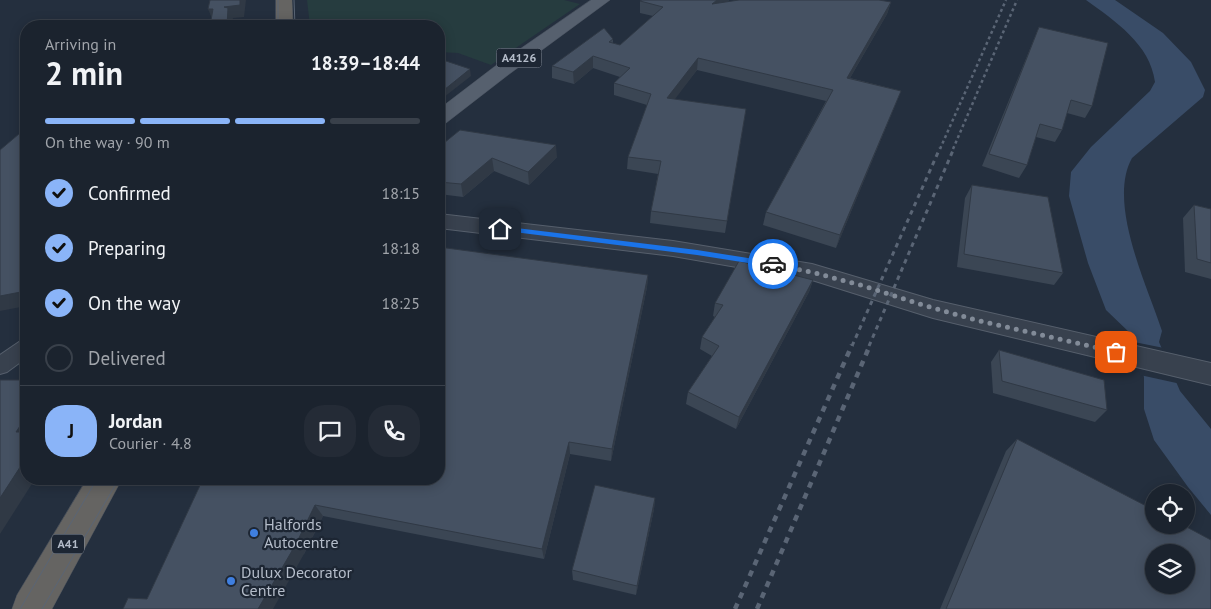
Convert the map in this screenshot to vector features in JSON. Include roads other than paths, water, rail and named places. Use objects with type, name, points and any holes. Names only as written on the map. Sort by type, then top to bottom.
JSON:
[{"type":"highway","points":[[284,0],[285,20]]},
{"type":"highway","name":"A41","points":[[31,609],[102,485]]},
{"type":"main road","name":"A4126","points":[[445,114],[595,1]]},
{"type":"street","points":[[445,223],[697,252],[770,264],[856,284],[976,320],[1200,372]]},
{"type":"street","points":[[0,366],[20,352]]},
{"type":"water","points":[[1086,0],[1115,0],[1163,33],[1191,62],[1205,90],[1203,97],[1132,158],[1125,176],[1124,198],[1132,244],[1162,331],[1159,342],[1180,391],[1211,429],[1211,515],[1195,496],[1195,484],[1186,484],[1154,440],[1144,409],[1144,377],[1130,333],[1106,310],[1088,263],[1069,196],[1071,172],[1091,147],[1150,91],[1155,82],[1152,68],[1139,45],[1108,16]]},
{"type":"tram line","points":[[278,0],[278,20]]},
{"type":"tram line","points":[[294,0],[295,20]]},
{"type":"tram line","points":[[20,609],[93,485]]},
{"type":"tram line","points":[[42,609],[115,485]]},
{"type":"railway","points":[[940,149],[1006,0]]},
{"type":"railway","points":[[953,149],[1017,0]]},
{"type":"railway","points":[[852,346],[940,148]]},
{"type":"railway","points":[[869,346],[954,148]]},
{"type":"railway","points":[[735,609],[852,345]]},
{"type":"railway","points":[[757,609],[870,345]]},
{"type":"place","name":"Halfords Autocentre","points":[[254,533]]},
{"type":"place","name":"Dulux Decorator Centre","points":[[231,581]]}]
